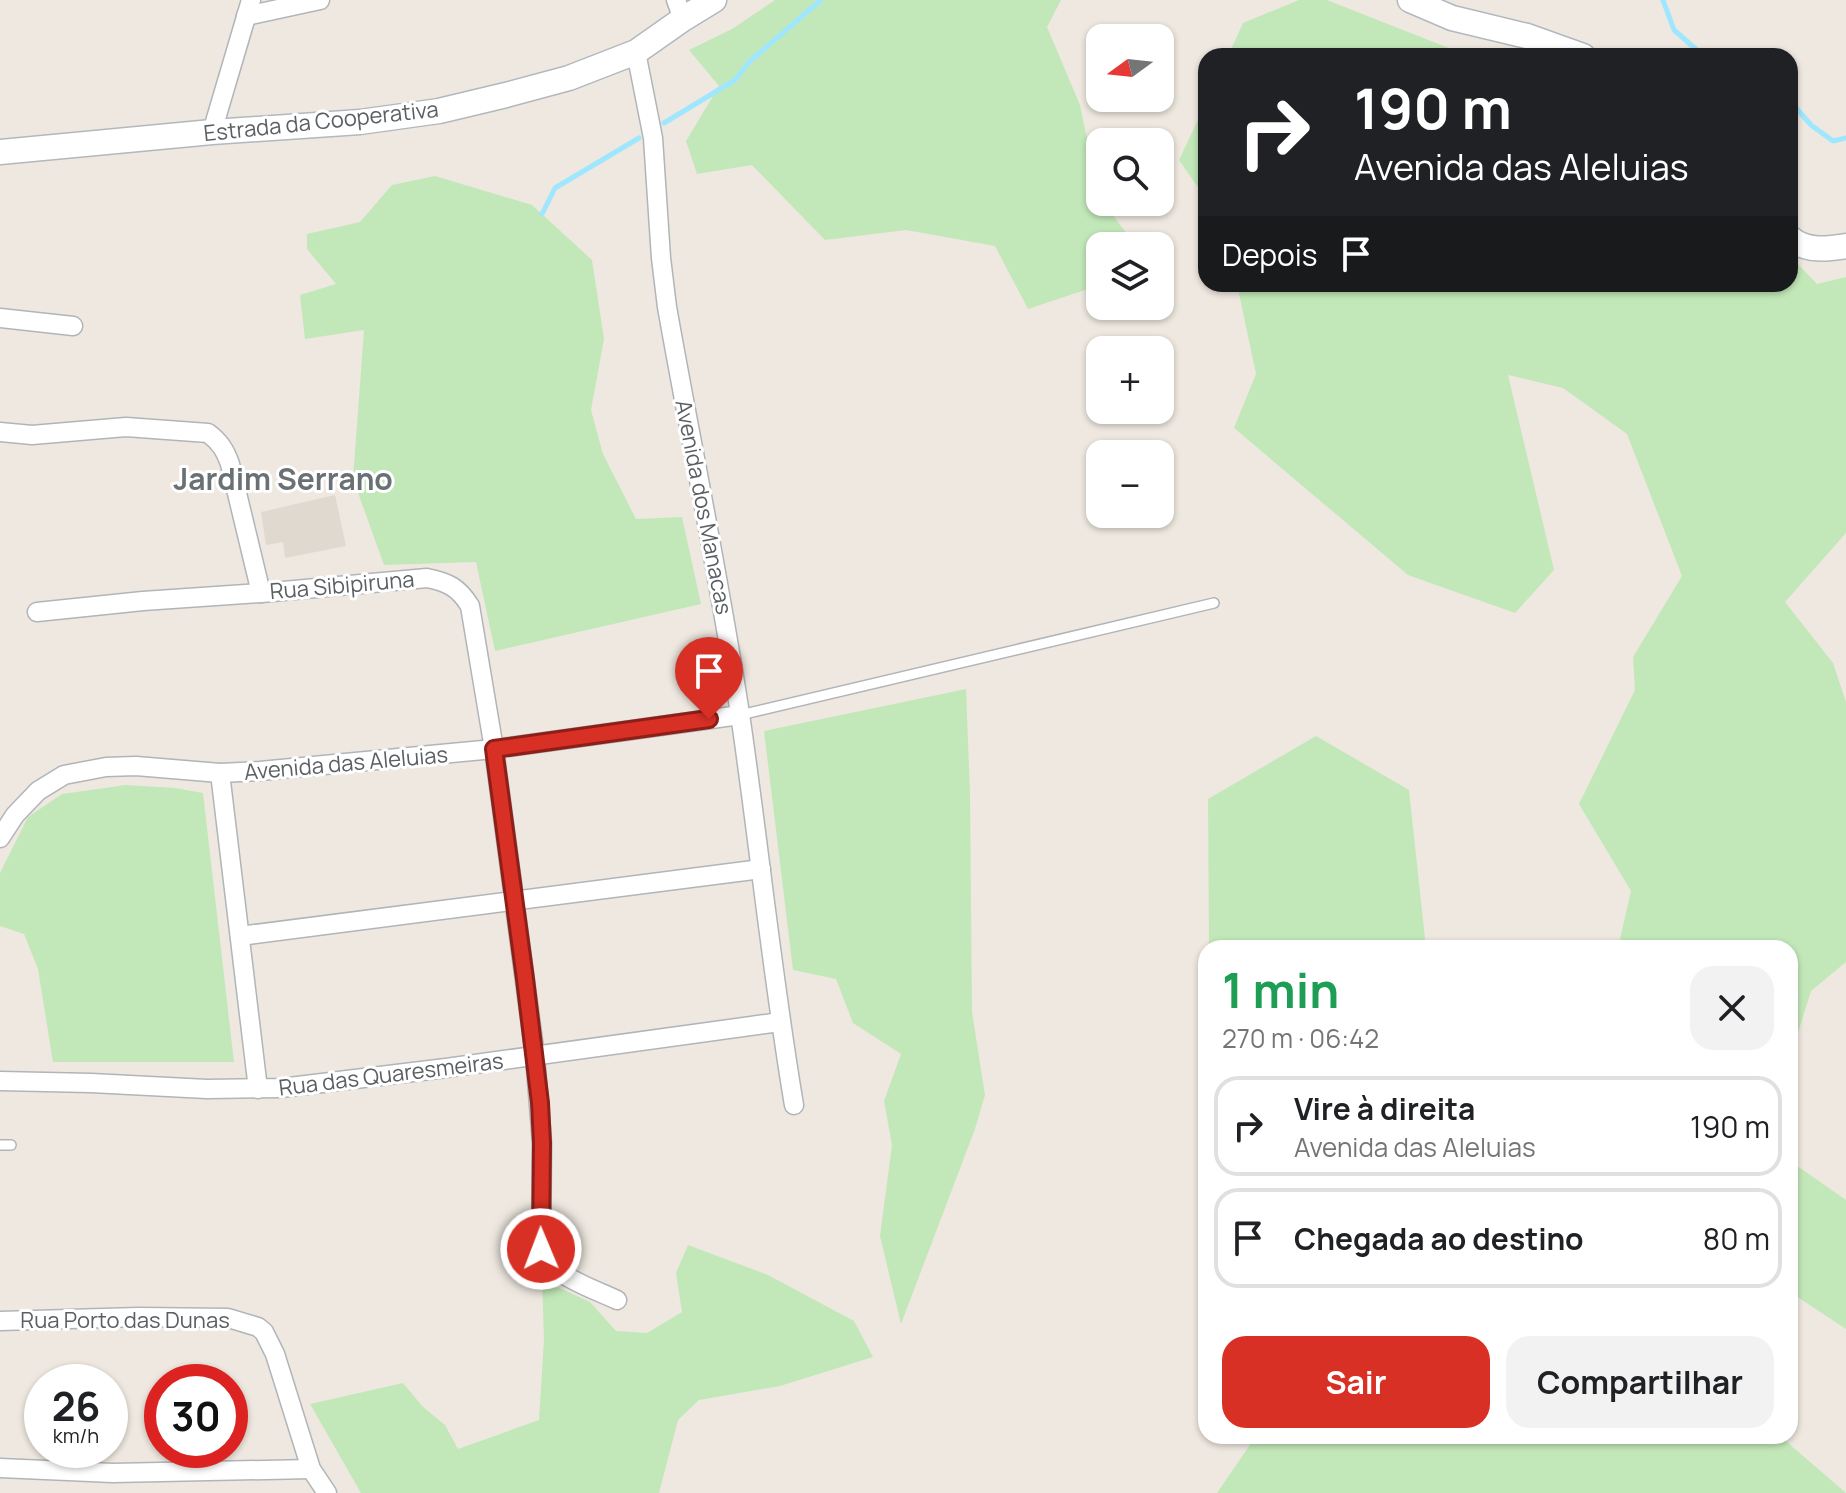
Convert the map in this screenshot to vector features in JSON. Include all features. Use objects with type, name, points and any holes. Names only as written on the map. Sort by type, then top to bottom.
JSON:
[{"type":"main road","name":"Estrada da Cooperativa","points":[[0,152],[360,122],[439,111],[569,78],[636,52],[679,9],[714,0]]},
{"type":"main road","points":[[1410,0],[1452,18],[1527,36],[1561,48]]},
{"type":"main road","points":[[1798,245],[1821,249],[1846,246]]},
{"type":"street","points":[[212,132],[248,8],[320,0]]},
{"type":"street","name":"Avenida dos Manacas","points":[[636,52],[653,138],[667,307],[740,715],[780,1022],[794,1105]]},
{"type":"street","points":[[0,318],[73,326]]},
{"type":"street","points":[[0,432],[32,435],[126,427],[208,433],[225,450],[230,464],[261,593]]},
{"type":"street","name":"Rua Sibipiruna","points":[[37,612],[427,578],[443,581],[463,595],[470,606],[494,749],[535,1056],[542,1143],[541,1249],[543,1257],[564,1275],[617,1300]]},
{"type":"street","name":"Avenida das Aleluias","points":[[258,1089],[220,773],[494,749],[740,715]]},
{"type":"street","points":[[0,838],[15,815],[38,791],[64,775],[106,767],[136,766],[220,773]]},
{"type":"street","points":[[240,936],[761,869]]},
{"type":"street","name":"Rua das Quaresmeiras","points":[[0,1081],[258,1089],[535,1056],[780,1022]]},
{"type":"street","name":"Rua Porto das Dunas","points":[[0,1321],[228,1318],[258,1327],[264,1332],[275,1354],[311,1469],[327,1493]]},
{"type":"street","points":[[0,1468],[113,1473],[311,1469]]},
{"type":"lane","points":[[740,715],[1214,603]]},
{"type":"shaded area","points":[[335,495],[346,546],[285,558],[283,542],[266,545],[261,512]]},
{"type":"green space","points":[[775,0],[1061,0],[1047,27],[1080,105],[1086,134],[1086,216],[1114,216],[1126,232],[1086,232],[1086,290],[1028,309],[995,246],[906,230],[825,240],[752,165],[697,174],[686,141],[719,86],[689,50],[732,29]]},
{"type":"green space","points":[[1299,0],[1327,0],[1449,48],[1232,48],[1243,23]]},
{"type":"green space","points":[[1198,120],[1198,187],[1179,160]]},
{"type":"green space","points":[[435,176],[532,205],[592,260],[604,339],[591,410],[603,454],[636,519],[682,517],[701,604],[495,651],[476,562],[384,565],[353,479],[364,330],[305,339],[300,295],[336,284],[307,249],[307,234],[360,222],[392,185]]},
{"type":"green space","points":[[1798,264],[1817,284],[1846,277],[1846,533],[1785,602],[1833,663],[1846,702],[1846,962],[1811,991],[1798,1032],[1798,940],[1620,940],[1631,891],[1579,804],[1635,690],[1633,657],[1682,576],[1627,434],[1563,388],[1508,375],[1554,570],[1515,613],[1408,575],[1234,428],[1256,374],[1239,292],[1798,292]]},
{"type":"green space","points":[[966,689],[972,1012],[985,1095],[901,1324],[880,1236],[892,1145],[884,1101],[901,1054],[853,1023],[836,979],[793,970],[764,731]]},
{"type":"green space","points":[[1316,736],[1409,790],[1425,940],[1209,940],[1208,799]]},
{"type":"green space","points":[[126,785],[203,793],[234,1062],[53,1062],[38,969],[24,934],[0,926],[0,873],[28,817],[62,794]]},
{"type":"green space","points":[[1798,1167],[1846,1200],[1846,1329],[1798,1297]]},
{"type":"green space","points":[[688,1245],[768,1275],[854,1321],[873,1357],[780,1386],[699,1400],[678,1420],[659,1493],[361,1493],[310,1404],[403,1383],[423,1407],[445,1425],[458,1449],[539,1420],[544,1340],[542,1280],[590,1302],[616,1331],[647,1333],[682,1312],[676,1273]]},
{"type":"green space","points":[[1251,1444],[1789,1444],[1846,1493],[1217,1493]]},
{"type":"waterway","points":[[664,123],[735,80],[749,62],[821,0]]},
{"type":"waterway","points":[[1663,0],[1674,30],[1695,48]]},
{"type":"waterway","points":[[1798,110],[1811,125],[1833,141],[1846,138]]},
{"type":"waterway","points":[[542,214],[555,188],[639,138]]},
{"type":"district","name":"Jardim Serrano","points":[[283,480]]},
{"type":"route","points":[[541,1249],[540,1103],[494,749],[709,719]]}]
